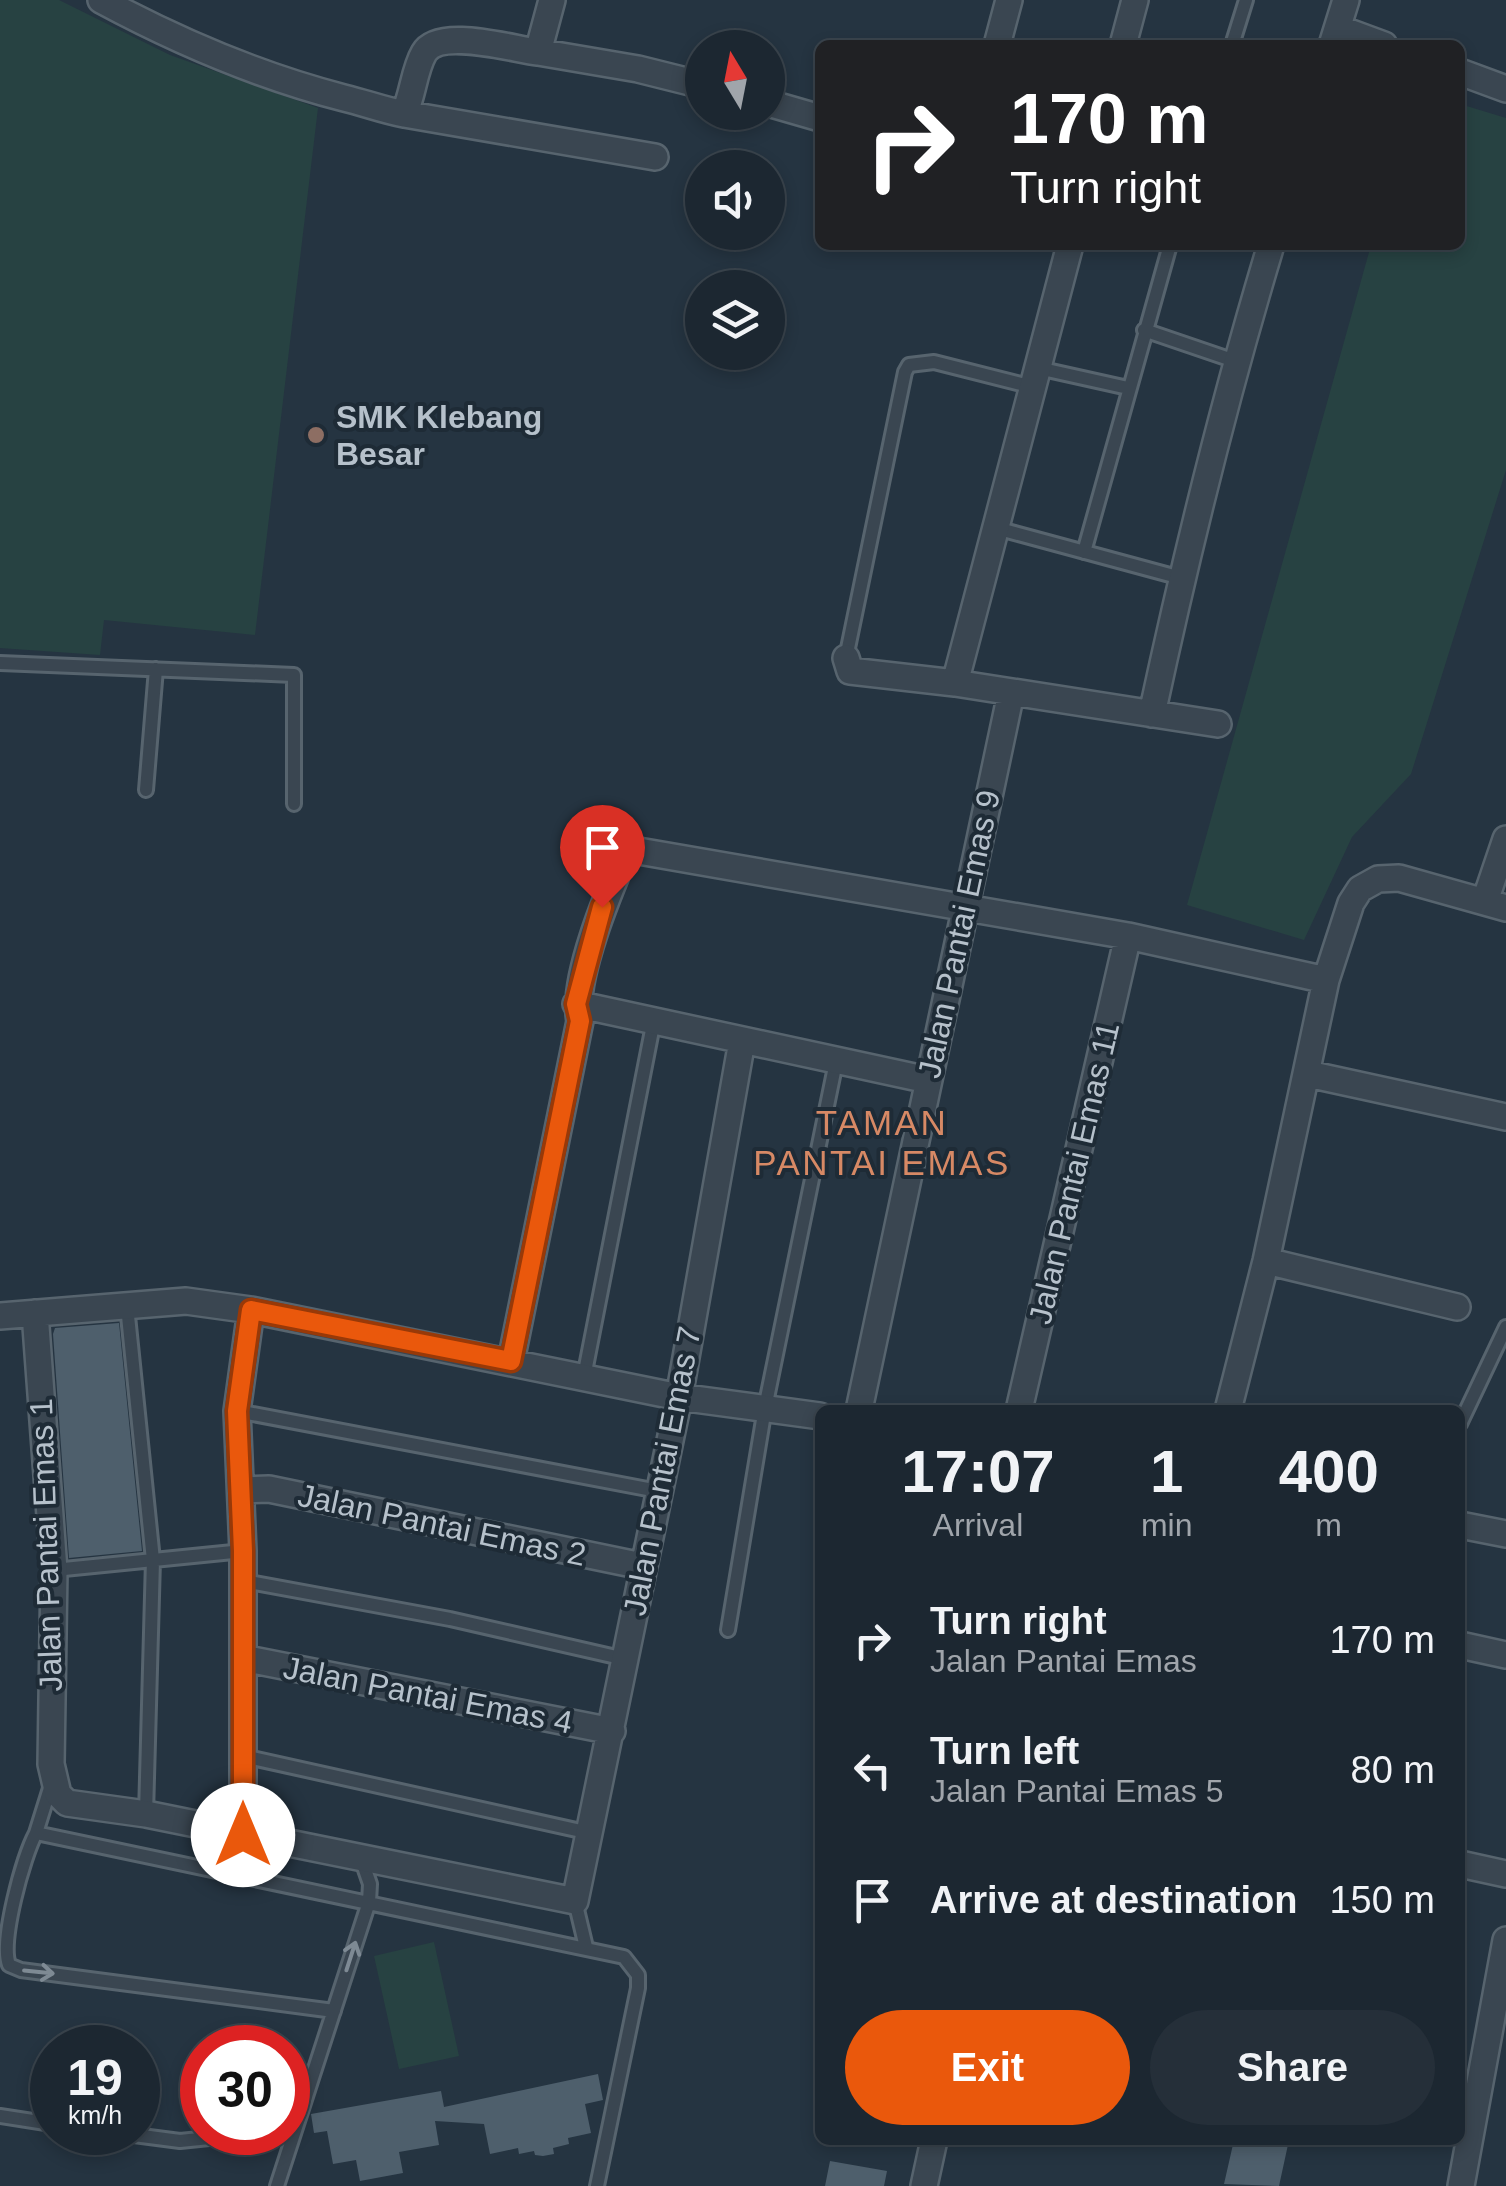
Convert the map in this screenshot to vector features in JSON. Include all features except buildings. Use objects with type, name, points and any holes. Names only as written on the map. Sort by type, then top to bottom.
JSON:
[{"type":"street","points":[[101,0],[196,48],[318,92],[404,114],[655,157]]},
{"type":"street","points":[[538,52],[552,0]]},
{"type":"street","points":[[999,40],[1009,0]]},
{"type":"street","points":[[1124,40],[1135,0]]},
{"type":"street","points":[[1335,37],[1346,0]]},
{"type":"street","points":[[404,114],[422,55],[431,45],[458,39],[685,81]]},
{"type":"street","points":[[1465,74],[1506,89]]},
{"type":"street","points":[[785,108],[815,117]]},
{"type":"street","points":[[955,683],[1069,250]]},
{"type":"street","points":[[1152,714],[1235,361],[1269,250]]},
{"type":"street","points":[[846,658],[850,670],[1218,724]]},
{"type":"street","name":"Jalan Pantai Emas 9","points":[[860,1405],[1010,692]]},
{"type":"street","points":[[1229,1405],[1266,1261],[1326,980],[1351,903],[1360,888],[1378,879],[1416,881],[1496,904],[1506,839]]},
{"type":"street","points":[[511,1361],[580,1021],[576,1004],[602,907],[626,849],[1128,936],[1326,980]]},
{"type":"street","name":"Jalan Pantai Emas 11","points":[[1020,1405],[1128,936]]},
{"type":"street","points":[[576,1004],[928,1080]]},
{"type":"street","name":"Jalan Pantai Emas 7","points":[[576,1901],[679,1397],[742,1040]]},
{"type":"street","points":[[1308,1074],[1506,1117]]},
{"type":"street","points":[[1266,1261],[1457,1307]]},
{"type":"street","points":[[0,1316],[186,1301],[251,1310],[679,1397],[815,1415]]},
{"type":"street","points":[[243,1835],[244,1581],[237,1411],[251,1310]]},
{"type":"street","name":"Jalan Pantai Emas 1","points":[[35,1313],[54,1570],[53,1778]]},
{"type":"street","name":"Jalan Pantai Emas 2","points":[[242,1490],[270,1489],[642,1566]]},
{"type":"street","points":[[1465,1525],[1506,1534]]},
{"type":"street","points":[[1465,1646],[1506,1655]]},
{"type":"street","name":"Jalan Pantai Emas 4","points":[[244,1658],[612,1731]]},
{"type":"street","points":[[53,1778],[58,1794],[67,1803],[146,1814],[576,1901]]},
{"type":"street","points":[[1465,1865],[1506,1874]]},
{"type":"street","points":[[1461,2186],[1506,1940]]},
{"type":"street","points":[[924,2186],[933,2145]]},
{"type":"lane","points":[[1234,40],[1246,0]]},
{"type":"lane","points":[[1084,552],[1168,250]]},
{"type":"lane","points":[[1144,330],[1235,361]]},
{"type":"lane","points":[[846,658],[909,365],[934,362],[1128,388]]},
{"type":"lane","points":[[996,528],[1181,578]]},
{"type":"lane","points":[[0,663],[294,676],[294,804]]},
{"type":"lane","points":[[146,790],[156,669]]},
{"type":"lane","points":[[584,1376],[654,1020]]},
{"type":"lane","points":[[728,1630],[765,1408],[836,1062]]},
{"type":"lane","points":[[127,1306],[152,1560],[146,1814]]},
{"type":"lane","points":[[1465,1414],[1506,1328]]},
{"type":"lane","points":[[237,1411],[658,1491]]},
{"type":"lane","points":[[54,1570],[243,1551]]},
{"type":"lane","points":[[244,1581],[450,1619],[625,1659]]},
{"type":"lane","points":[[244,1756],[590,1833]]},
{"type":"lane","points":[[53,1778],[20,1875],[6,1958],[10,1966],[334,2010]]},
{"type":"lane","points":[[36,1834],[624,1957],[638,1975],[638,1988],[597,2186]]},
{"type":"lane","points":[[276,2186],[369,1902],[370,1884],[361,1858]]},
{"type":"lane","points":[[576,1901],[586,1948]]},
{"type":"lane","points":[[0,2116],[30,2121]]},
{"type":"green space","points":[[0,0],[59,0],[170,55],[318,108],[255,635],[104,620],[100,655],[0,648]]},
{"type":"green space","points":[[1465,106],[1506,118],[1506,470],[1411,774],[1352,837],[1304,940],[1187,905],[1370,250],[1465,250]]},
{"type":"green space","points":[[434,1942],[459,2056],[399,2069],[374,1956]]},
{"type":"place","name":"SMK Klebang Besar","points":[[316,435]]},
{"type":"district","name":"TAMAN PANTAI EMAS","points":[[882,1142]]},
{"type":"route","points":[[243,1835],[243,1551],[237,1411],[251,1310],[511,1361],[580,1021],[576,1004],[602,907]]}]
